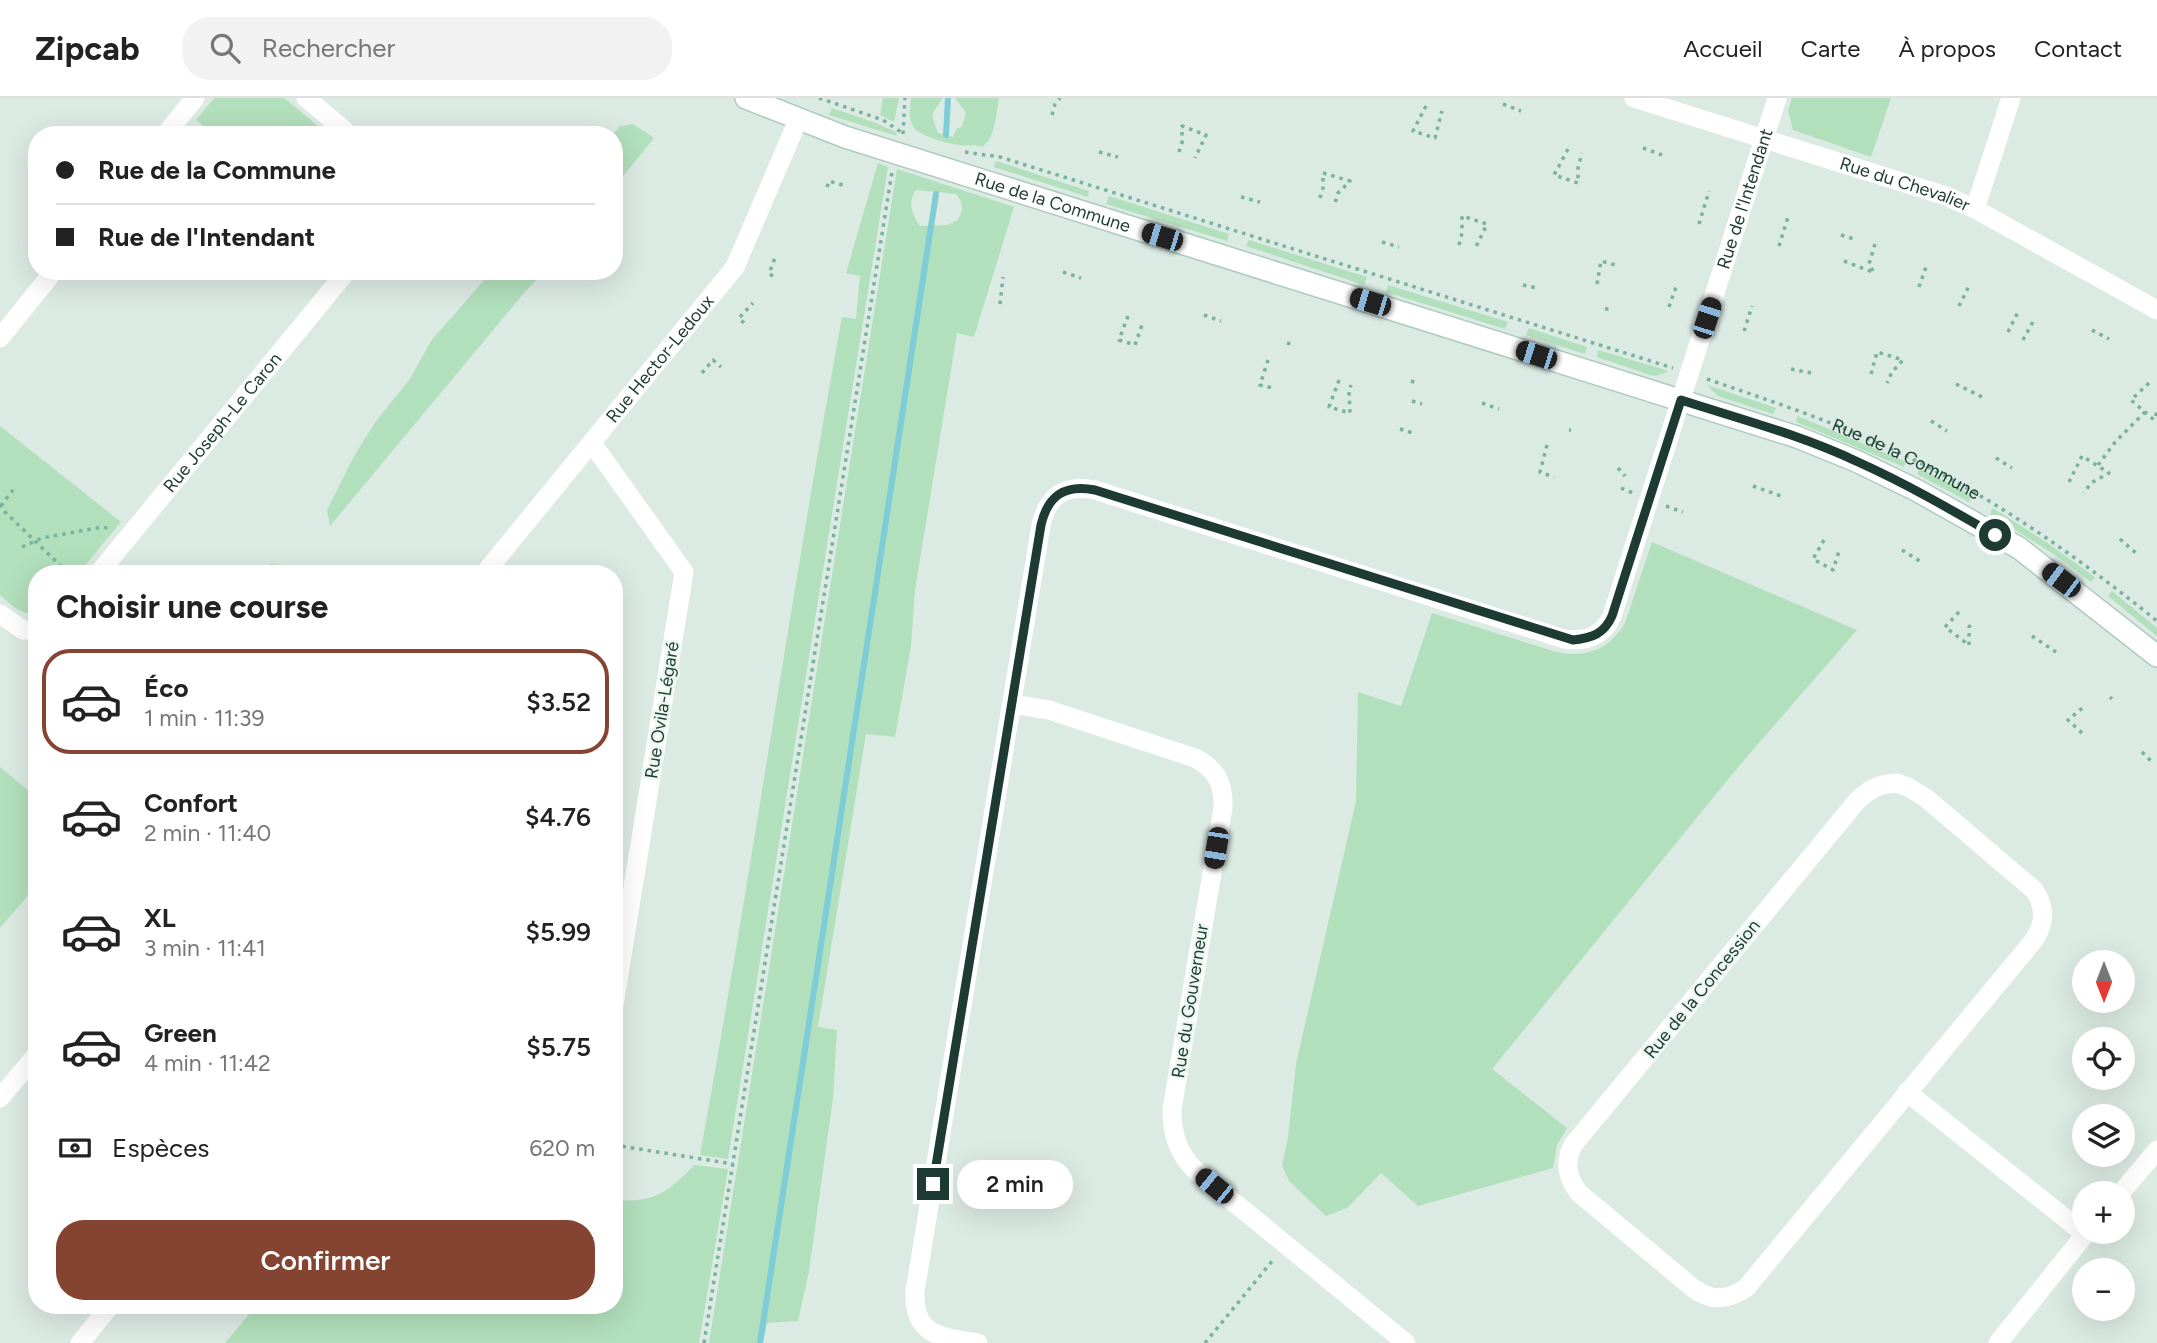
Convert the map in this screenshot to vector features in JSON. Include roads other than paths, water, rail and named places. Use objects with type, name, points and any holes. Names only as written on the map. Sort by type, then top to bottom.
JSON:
[{"type":"street","points":[[172,126],[195,98]]},
{"type":"street","points":[[306,98],[339,126]]},
{"type":"street","name":"Rue de la Commune","points":[[747,98],[845,137],[1792,435],[1856,461],[1916,490],[2019,548],[2107,614],[2157,656]]},
{"type":"street","name":"Rue du Chevalier","points":[[1634,98],[1946,196],[1975,209],[2157,310]]},
{"type":"street","name":"Rue de l'Intendant","points":[[978,1343],[936,1335],[919,1321],[915,1291],[1044,512],[1055,496],[1081,487],[1564,639],[1573,640],[1602,632],[1612,616],[1777,98]]},
{"type":"street","points":[[1975,209],[2011,98]]},
{"type":"street","name":"Rue Hector-Ledoux","points":[[491,565],[735,267],[798,120]]},
{"type":"street","points":[[0,338],[47,280]]},
{"type":"street","name":"Rue Joseph-Le Caron","points":[[105,565],[340,280]]},
{"type":"street","name":"Rue Ovila-Légaré","points":[[592,443],[684,572],[623,949]]},
{"type":"street","points":[[0,614],[28,630]]},
{"type":"street","name":"Rue du Gouverneur","points":[[1012,704],[1049,710],[1195,758],[1212,769],[1217,776],[1222,787],[1223,808],[1172,1109],[1175,1139],[1185,1160],[1197,1172],[1406,1343]]},
{"type":"street","name":"Rue de la Concession","points":[[1891,783],[1908,787],[1936,807],[2034,890],[2043,912],[2042,924],[2034,940],[1907,1092],[1746,1288],[1721,1299],[1708,1297],[1693,1288],[1589,1202],[1575,1189],[1567,1170],[1566,1162],[1573,1145],[1857,802],[1874,788],[1891,783]]},
{"type":"street","points":[[0,1098],[28,1065]]},
{"type":"street","points":[[1907,1092],[2072,1222]]},
{"type":"street","points":[[2131,1181],[2157,1150]]},
{"type":"street","points":[[1998,1343],[2077,1244]]},
{"type":"street","points":[[80,1343],[104,1314]]},
{"type":"waterway","points":[[946,135],[948,98]]},
{"type":"waterway","points":[[760,1343],[936,194]]}]
